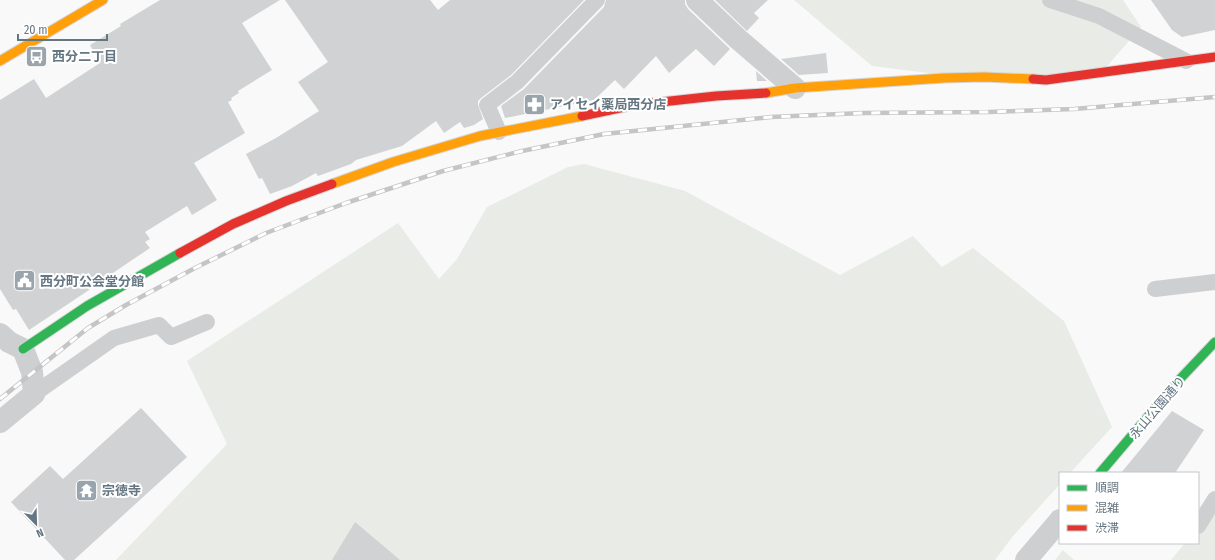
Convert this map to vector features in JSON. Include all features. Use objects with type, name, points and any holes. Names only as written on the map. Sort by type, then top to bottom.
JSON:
[{"type":"street","points":[[0,61],[103,0]]},
{"type":"street","points":[[696,0],[795,88]]},
{"type":"street","points":[[23,349],[112,290],[233,224],[286,201],[393,162],[480,136],[634,105],[716,96],[771,93],[795,88],[944,78],[984,77],[1046,80],[1215,57]]},
{"type":"street","points":[[0,334],[9,342],[23,349],[32,372],[34,394],[0,422]]},
{"type":"street","name":"永山公園通り","points":[[1101,472],[1179,380],[1215,342]]},
{"type":"street","points":[[1026,560],[1059,521]]},
{"type":"lane","points":[[499,132],[487,105],[517,82],[597,0]]},
{"type":"lane","points":[[1050,0],[1099,16],[1186,61]]},
{"type":"lane","points":[[1155,289],[1215,282]]},
{"type":"lane","points":[[34,394],[114,338],[159,325],[171,337],[207,322]]},
{"type":"lane","points":[[1199,524],[1215,499]]},
{"type":"shaded area","points":[[794,0],[1123,0],[1141,27],[1096,79],[985,80],[872,66]]},
{"type":"shaded area","points":[[584,164],[685,191],[840,275],[913,236],[942,267],[973,248],[1064,321],[1112,427],[1071,472],[1059,472],[1059,485],[1013,536],[995,560],[116,560],[227,444],[187,361],[398,223],[439,279],[457,259],[487,207],[568,167]]},
{"type":"shaded area","points":[[1215,503],[1215,560],[1171,560],[1184,544],[1199,544],[1199,525]]},
{"type":"shaded area","points":[[1063,550],[1074,560],[1055,560]]},
{"type":"building","points":[[160,0],[280,0],[242,23],[272,70],[238,91],[239,93],[228,102],[245,133],[194,163],[217,200],[192,215],[187,206],[145,232],[150,239],[145,242],[150,248],[29,330],[16,309],[13,310],[0,289],[0,100],[34,79],[46,98],[100,63],[90,45],[121,26],[120,24]]},
{"type":"building","points":[[285,0],[430,0],[438,10],[450,0],[584,0],[511,75],[478,101],[483,119],[474,125],[464,128],[460,122],[444,133],[436,121],[402,146],[356,160],[351,164],[318,176],[316,173],[292,186],[270,194],[262,178],[259,179],[246,154],[276,138],[319,111],[298,82],[328,62]]},
{"type":"building","points":[[606,0],[685,0],[685,4],[688,9],[730,49],[714,66],[696,49],[669,73],[656,56],[624,89],[615,80],[594,100],[505,118],[501,106],[524,89],[604,7]]},
{"type":"building","points":[[715,0],[768,0],[754,13],[759,18],[747,31]]},
{"type":"building","points":[[1151,0],[1215,0],[1215,30],[1182,37],[1172,30]]},
{"type":"building","points":[[826,53],[828,73],[799,75],[781,59]]},
{"type":"building","points":[[756,71],[767,81],[757,81]]},
{"type":"building","name":"宗徳寺","points":[[141,408],[187,457],[74,560],[65,560],[11,502],[50,466],[63,479]]},
{"type":"building","points":[[1172,411],[1204,430],[1176,472],[1122,472]]},
{"type":"building","points":[[355,522],[400,560],[332,560]]},
{"type":"railway","points":[[0,399],[88,328],[126,305],[195,268],[266,233],[346,203],[443,171],[522,151],[604,134],[771,117],[863,113],[988,112],[1074,109],[1215,97]]},
{"type":"traffic: fast","points":[[23,349],[87,306],[180,253]]},
{"type":"traffic: fast","points":[[1101,472],[1179,380],[1215,342]]},
{"type":"traffic: slow","points":[[0,61],[103,0]]},
{"type":"traffic: slow","points":[[766,93],[795,88],[944,78],[984,77],[1033,79]]},
{"type":"traffic: slow","points":[[332,184],[393,162],[480,136],[582,116]]},
{"type":"traffic: jam","points":[[1033,79],[1046,80],[1215,57]]},
{"type":"traffic: jam","points":[[582,116],[634,105],[716,96],[766,93]]},
{"type":"traffic: jam","points":[[180,253],[233,224],[286,201],[332,184]]},
{"type":"place","name":"西分二丁目","points":[[36,56]]},
{"type":"place","name":"アイセイ薬局西分店","points":[[535,104]]},
{"type":"place","name":"西分町公会堂分館","points":[[24,281]]},
{"type":"place","name":"宗徳寺","points":[[87,490]]}]
